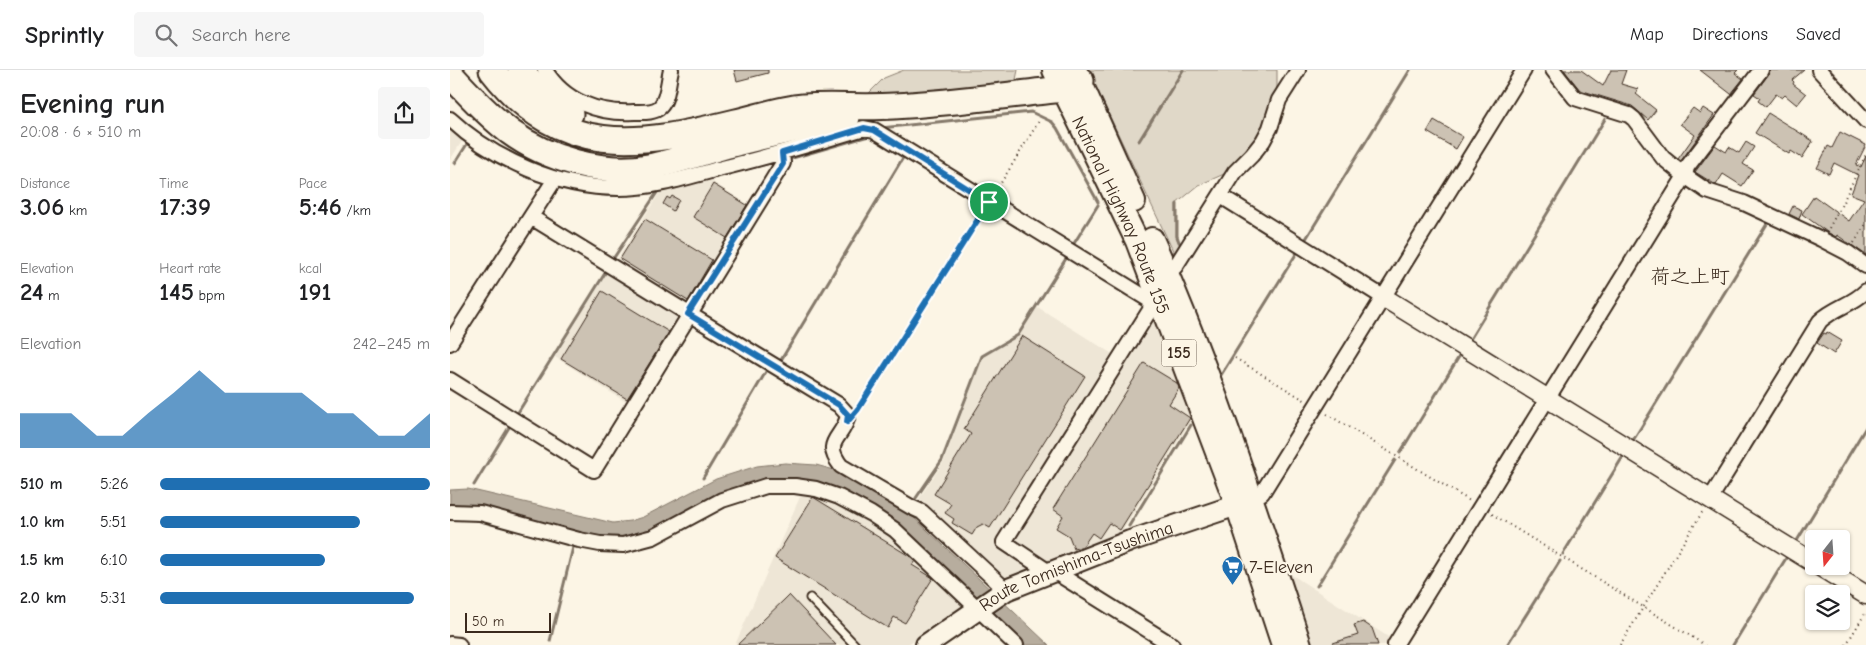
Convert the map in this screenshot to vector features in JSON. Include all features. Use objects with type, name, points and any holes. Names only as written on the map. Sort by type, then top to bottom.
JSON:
[{"type":"highway","points":[[476,70],[505,106],[518,117],[546,135],[578,147],[612,154],[630,155],[675,152],[729,134]]},
{"type":"highway","points":[[492,70],[512,94],[536,113],[559,126],[588,136],[634,141],[729,134]]},
{"type":"highway","points":[[521,70],[532,86],[554,106],[595,123],[729,134]]},
{"type":"highway","points":[[450,74],[486,111],[512,133],[541,149],[585,164],[615,168],[646,167],[801,107],[893,106],[1068,78]]},
{"type":"highway","name":"National Highway Route 155","points":[[1068,78],[1166,270],[1206,369],[1283,645]]},
{"type":"highway","name":"National Highway Route 155","points":[[1068,78],[1137,241],[1155,300],[1244,501],[1300,645]]},
{"type":"main road","name":"Route Tomishima-Tsushima","points":[[926,645],[1006,590],[1050,571],[1130,541],[1244,501]]},
{"type":"street","points":[[545,70],[552,81],[568,96],[582,104],[608,112],[620,113],[654,111],[660,107],[664,101],[670,70]]},
{"type":"street","points":[[1166,270],[1175,267],[1235,172],[1263,141],[1270,128],[1279,100],[1298,70]]},
{"type":"street","points":[[1244,501],[1262,493],[1524,70]]},
{"type":"street","points":[[1553,70],[1575,98],[1629,115],[1663,158],[1707,191],[1744,203],[1822,239],[1848,253],[1866,266]]},
{"type":"street","points":[[1395,645],[1685,176],[1687,167],[1761,70]]},
{"type":"street","points":[[1820,70],[1866,121]]},
{"type":"street","points":[[450,119],[479,142],[530,170],[556,179],[617,188],[650,186],[782,153],[864,128],[874,130],[989,202],[1155,300],[1004,542],[1172,645]]},
{"type":"street","points":[[450,380],[594,470],[688,314],[783,164],[782,153]]},
{"type":"street","points":[[450,343],[556,179]]},
{"type":"street","points":[[1221,196],[1805,557]]},
{"type":"street","points":[[531,217],[839,405],[848,415],[847,422],[832,448],[833,456],[841,466],[922,512],[1006,590]]},
{"type":"street","points":[[1710,499],[1820,321],[1829,312],[1860,298],[1866,291]]},
{"type":"street","points":[[450,512],[480,513],[579,540],[600,544],[623,545],[653,537],[722,500],[766,486],[795,486],[816,489],[839,497],[871,514],[895,530],[1016,645]]},
{"type":"street","points":[[1833,575],[1866,596]]},
{"type":"street","points":[[450,644],[459,645]]},
{"type":"lane","points":[[810,598],[855,645]]},
{"type":"path","points":[[847,422],[858,409],[1039,121]]},
{"type":"path","points":[[1822,239],[1842,204],[1866,154]]},
{"type":"path","points":[[1848,253],[1866,224]]},
{"type":"path","points":[[1235,358],[1705,645]]},
{"type":"path","points":[[1620,645],[1710,499]]},
{"type":"path","points":[[1846,645],[1866,612]]},
{"type":"shaded area","points":[[904,70],[1018,70],[1015,84],[866,96],[884,78]]},
{"type":"shaded area","points":[[1088,70],[1277,70],[1277,97],[1265,132],[1231,171],[1199,185],[1176,204],[1176,237],[1182,250],[1176,257]]},
{"type":"shaded area","points":[[450,124],[464,138],[450,160]]},
{"type":"shaded area","points":[[713,180],[714,183],[751,206],[691,304],[684,305],[616,262],[660,192]]},
{"type":"shaded area","points":[[609,269],[678,314],[680,321],[629,404],[555,357]]},
{"type":"shaded area","points":[[1036,306],[1114,355],[997,544],[1034,568],[1006,581],[918,500],[944,461],[983,357],[1018,336]]},
{"type":"shaded area","points":[[1154,314],[1193,417],[1121,533],[1045,562],[1013,541]]},
{"type":"shaded area","points":[[785,463],[816,465],[838,471],[909,513],[1049,645],[1026,645],[996,617],[830,487],[802,480],[749,484],[721,493],[669,522],[631,539],[603,539],[480,507],[450,506],[450,490],[468,489],[613,523],[630,521],[643,517],[716,479],[757,466]]},
{"type":"shaded area","points":[[803,490],[839,500],[894,534],[961,597],[961,607],[907,645],[735,645]]},
{"type":"shaded area","points":[[1289,573],[1393,640],[1390,645],[1312,645]]},
{"type":"building","points":[[734,70],[768,70],[768,73],[737,81]]},
{"type":"building","points":[[1564,70],[1581,70],[1603,86],[1611,70],[1626,70],[1621,84],[1638,89],[1636,94],[1656,110],[1648,120],[1632,106],[1580,90]]},
{"type":"building","points":[[1700,70],[1738,70],[1735,73],[1743,79],[1731,94]]},
{"type":"building","points":[[1770,70],[1804,70],[1792,80],[1793,84],[1806,94],[1797,105],[1785,95],[1782,98],[1776,94],[1766,107],[1758,101],[1760,98],[1754,94]]},
{"type":"building","points":[[1693,108],[1700,113],[1703,108],[1714,115],[1681,161],[1678,159],[1695,135],[1680,124]]},
{"type":"building","points":[[1768,113],[1813,141],[1802,158],[1791,151],[1789,154],[1755,133]]},
{"type":"building","points":[[1434,120],[1463,137],[1456,149],[1427,132]]},
{"type":"building","points":[[1840,132],[1866,145],[1856,165],[1861,167],[1866,156],[1866,255],[1837,235],[1836,237],[1827,232],[1802,214],[1814,196],[1849,221],[1864,199],[1851,194],[1858,175],[1834,163],[1829,174],[1817,168],[1828,146],[1832,148]]},
{"type":"building","points":[[1746,142],[1754,147],[1743,164],[1753,170],[1742,186],[1723,174],[1716,185],[1695,172],[1715,145],[1726,152],[1729,147],[1739,153]]},
{"type":"building","points":[[713,184],[747,205],[727,238],[693,217]]},
{"type":"building","points":[[672,196],[679,200],[673,211],[663,204],[667,197],[670,199]]},
{"type":"building","points":[[1793,206],[1802,210],[1799,219],[1789,214]]},
{"type":"building","points":[[645,219],[712,260],[688,301],[620,259]]},
{"type":"building","points":[[602,291],[669,332],[627,399],[561,359]]},
{"type":"building","points":[[1827,332],[1842,341],[1834,354],[1817,343],[1824,333],[1826,334]]},
{"type":"building","points":[[1022,336],[1085,376],[990,528],[983,524],[977,527],[972,535],[952,523],[954,519],[945,513],[951,504],[934,494],[971,434],[964,429]]},
{"type":"building","points":[[1144,363],[1177,383],[1179,388],[1169,404],[1190,418],[1120,530],[1109,523],[1099,538],[1092,533],[1083,546],[1074,549],[1069,536],[1056,528],[1063,516],[1053,509]]},
{"type":"building","points":[[813,497],[911,557],[915,561],[912,565],[933,578],[905,623],[894,617],[888,628],[775,558]]},
{"type":"building","points":[[789,595],[836,645],[737,645],[785,599]]},
{"type":"building","points":[[1363,622],[1372,628],[1378,645],[1333,645],[1333,643],[1358,635],[1354,625]]},
{"type":"waterway","points":[[1139,141],[1183,70]]},
{"type":"waterway","points":[[1304,242],[1410,70]]},
{"type":"waterway","points":[[881,128],[1031,112],[1052,122],[1057,128],[1098,202]]},
{"type":"waterway","points":[[1469,341],[1605,119]]},
{"type":"waterway","points":[[789,159],[872,135]]},
{"type":"waterway","points":[[455,163],[469,141]]},
{"type":"waterway","points":[[781,360],[904,156]]},
{"type":"waterway","points":[[746,169],[775,162]]},
{"type":"waterway","points":[[1663,166],[1673,175]]},
{"type":"waterway","points":[[613,259],[658,191]]},
{"type":"waterway","points":[[1177,204],[1177,236],[1179,242]]},
{"type":"waterway","points":[[1073,245],[1098,205]]},
{"type":"waterway","points":[[1632,442],[1767,224]]},
{"type":"waterway","points":[[1221,375],[1298,251]]},
{"type":"waterway","points":[[916,498],[942,460],[982,356],[1018,335],[1067,257]]},
{"type":"waterway","points":[[517,414],[607,270]]},
{"type":"waterway","points":[[1400,453],[1460,355]]},
{"type":"waterway","points":[[703,478],[767,370]]},
{"type":"waterway","points":[[474,485],[511,424]]},
{"type":"waterway","points":[[1129,526],[1191,425]]},
{"type":"waterway","points":[[1795,544],[1866,427]]},
{"type":"waterway","points":[[1563,554],[1624,455]]},
{"type":"waterway","points":[[1317,586],[1395,460]]},
{"type":"waterway","points":[[550,641],[574,543]]},
{"type":"waterway","points":[[1733,645],[1788,555]]},
{"type":"waterway","points":[[1507,645],[1560,561]]},
{"type":"place","name":"7-Eleven","points":[[1233,586]]},
{"type":"district","name":"荷之上町","points":[[1690,276]]},
{"type":"route","points":[[864,128],[874,130],[989,202],[858,409],[847,422],[848,415],[844,408],[688,314],[783,164],[782,153],[864,128]]}]
